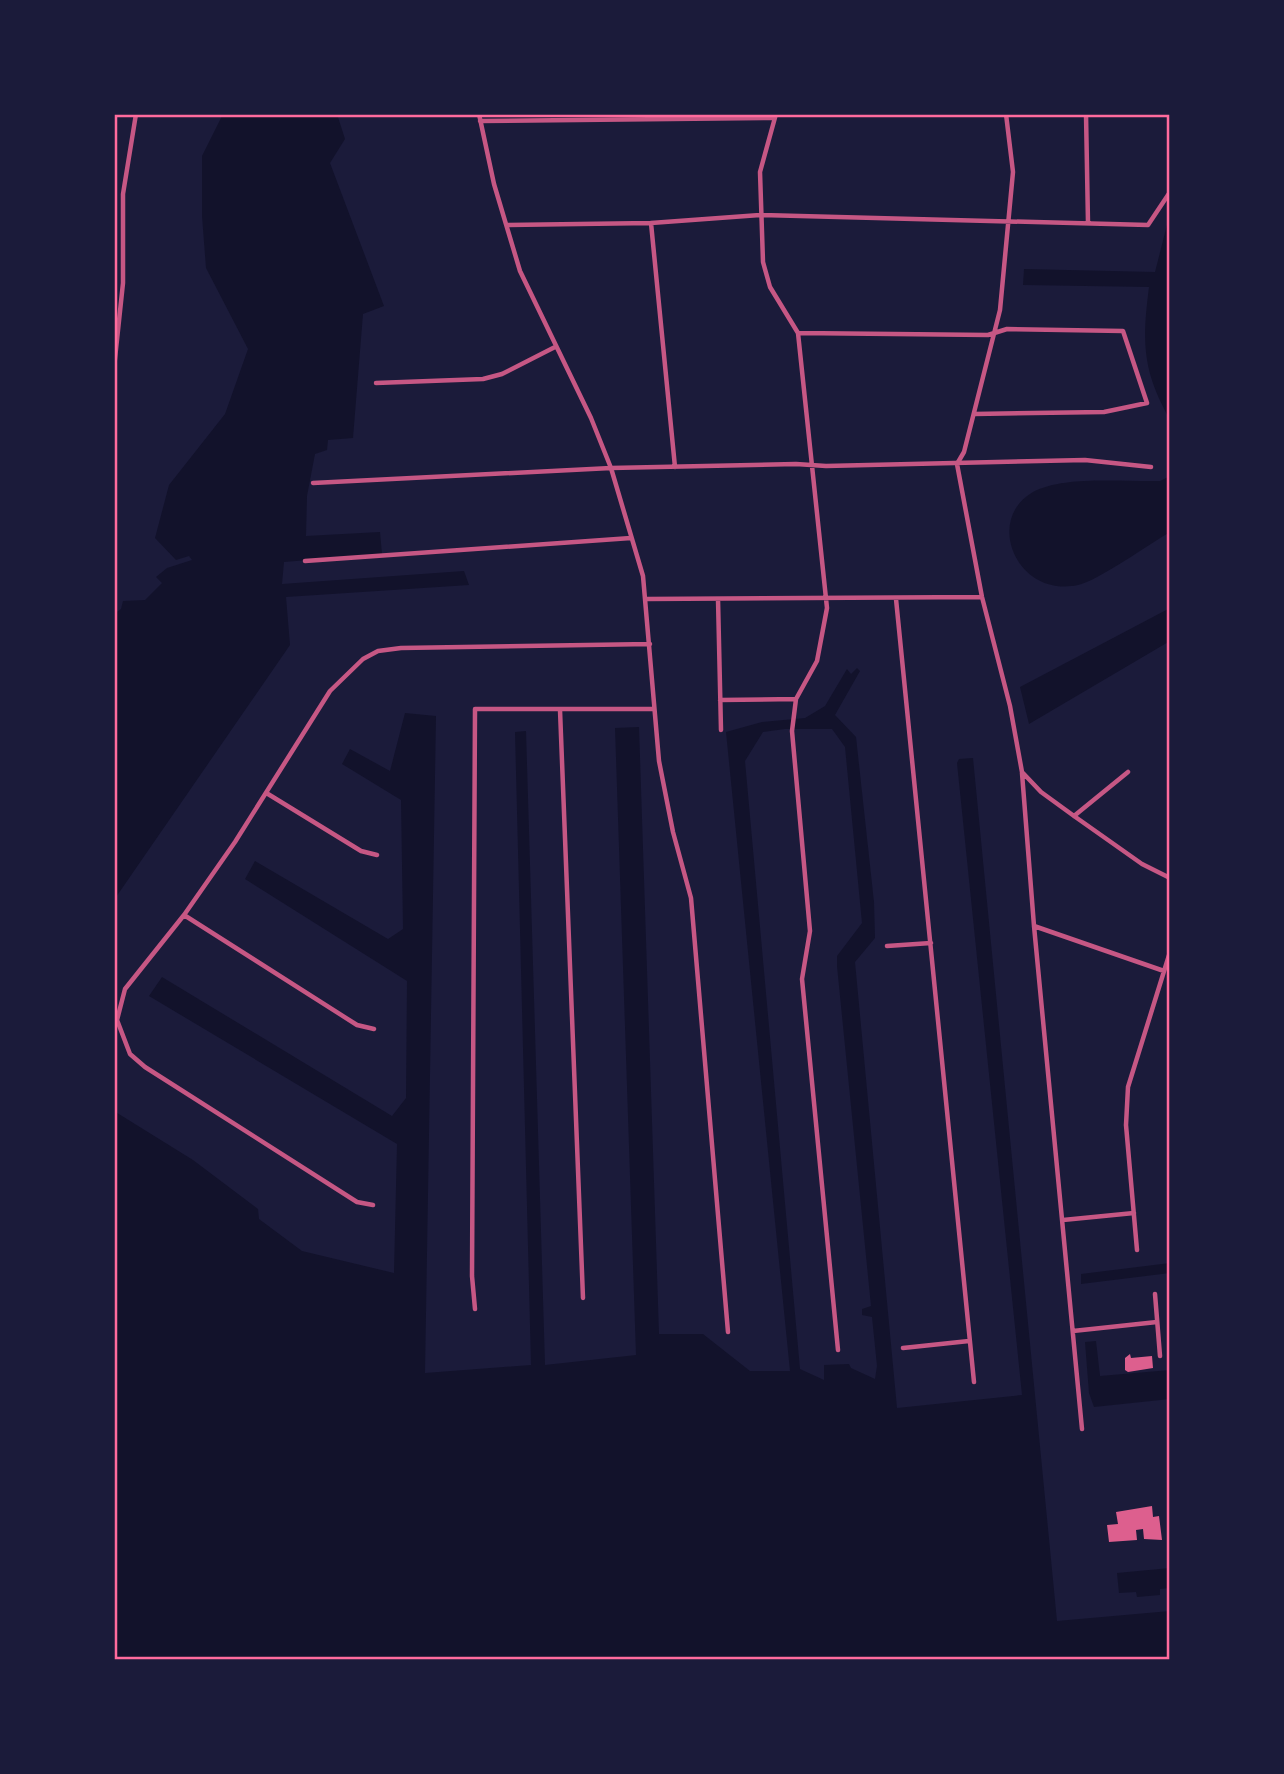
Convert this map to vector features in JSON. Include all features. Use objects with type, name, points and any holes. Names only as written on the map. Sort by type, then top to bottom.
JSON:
[{"type":"street","points":[[114,368],[122,284],[123,194],[136,114]]},
{"type":"street","points":[[479,114],[520,271],[611,468],[647,599],[654,709],[666,800],[691,898],[728,1332]]},
{"type":"street","points":[[1006,114],[1013,172],[996,332],[964,452],[957,464],[982,597],[1010,706],[1022,772],[1082,1429]]},
{"type":"street","points":[[1086,114],[1088,223]]},
{"type":"street","points":[[1170,114],[1170,162]]},
{"type":"street","points":[[480,121],[775,116],[760,172],[763,262],[770,287],[798,333],[827,608],[817,661],[796,699],[792,731],[810,931],[802,979],[838,1350]]},
{"type":"street","points":[[507,225],[651,223],[742,219],[760,215],[1148,225],[1170,192]]},
{"type":"street","points":[[651,223],[675,467]]},
{"type":"street","points":[[798,333],[988,335],[1007,329],[1123,331],[1147,403],[1104,412],[974,414]]},
{"type":"street","points":[[376,383],[483,379],[502,374],[555,347]]},
{"type":"street","points":[[313,483],[611,468],[1086,460],[1151,467]]},
{"type":"street","points":[[304,561],[631,538]]},
{"type":"street","points":[[647,599],[982,597]]},
{"type":"street","points":[[718,599],[721,730]]},
{"type":"street","points":[[896,599],[974,1382]]},
{"type":"street","points":[[373,1205],[357,1202],[145,1067],[130,1054],[117,1020],[125,989],[184,915],[268,794],[330,691],[355,665],[379,651],[401,648],[650,644]]},
{"type":"street","points":[[720,700],[796,699]]},
{"type":"street","points":[[475,1309],[472,1276],[475,709],[654,709]]},
{"type":"street","points":[[560,710],[583,1298]]},
{"type":"street","points":[[1022,772],[1041,792],[1074,816],[1142,864],[1170,878]]},
{"type":"street","points":[[1074,816],[1128,772]]},
{"type":"street","points":[[268,794],[361,851],[377,855]]},
{"type":"street","points":[[184,915],[357,1025],[374,1029]]},
{"type":"street","points":[[1034,926],[1164,971]]},
{"type":"street","points":[[887,946],[931,943]]},
{"type":"street","points":[[1137,1250],[1126,1125],[1128,1087],[1170,952]]},
{"type":"street","points":[[1063,1220],[1134,1213]]},
{"type":"street","points":[[1155,1294],[1160,1356]]},
{"type":"street","points":[[1073,1331],[1157,1322]]},
{"type":"street","points":[[903,1348],[969,1341]]},
{"type":"shaded area","points":[[223,114],[337,114],[345,139],[330,163],[384,306],[363,314],[353,438],[328,440],[327,450],[315,454],[307,496],[306,536],[380,532],[382,554],[284,562],[282,584],[464,571],[469,585],[286,597],[290,645],[114,900],[114,614],[121,609],[123,601],[145,600],[162,583],[156,577],[167,568],[192,560],[189,556],[176,560],[155,538],[169,485],[225,414],[248,349],[206,268],[202,216],[202,156]]},
{"type":"shaded area","points":[[1170,213],[1170,420],[1154,386],[1146,355],[1145,324],[1149,287],[1023,285],[1024,269],[1155,272]]},
{"type":"shaded area","points":[[1170,476],[1170,532],[1097,577],[1078,585],[1057,586],[1038,580],[1024,569],[1014,554],[1010,537],[1011,520],[1018,505],[1033,492],[1077,481],[1160,481]]},
{"type":"shaded area","points":[[1170,608],[1170,641],[1029,724],[1020,687]]},
{"type":"shaded area","points":[[857,668],[860,671],[835,715],[856,737],[874,902],[875,938],[855,962],[897,1408],[1022,1395],[957,763],[959,759],[973,758],[1057,1621],[1170,1611],[1170,1660],[114,1660],[114,1111],[193,1160],[258,1209],[259,1219],[302,1251],[394,1273],[397,1144],[149,996],[162,977],[392,1116],[406,1098],[407,981],[245,879],[255,861],[388,939],[403,929],[401,800],[342,764],[350,749],[390,771],[405,713],[436,716],[425,1373],[531,1365],[515,732],[526,731],[545,1365],[636,1355],[615,728],[639,727],[659,1334],[703,1334],[750,1371],[790,1371],[726,732],[762,722],[805,718],[825,706],[847,669],[851,674]],"holes":[[[832,729],[845,747],[862,923],[837,956],[837,966],[871,1306],[862,1309],[862,1315],[872,1317],[877,1366],[875,1379],[851,1368],[849,1364],[824,1365],[824,1380],[800,1369],[745,761],[763,732]]]},
{"type":"shaded area","points":[[1170,1263],[1170,1273],[1081,1284],[1081,1274]]},
{"type":"shaded area","points":[[1096,1341],[1100,1376],[1170,1370],[1170,1399],[1094,1407],[1089,1393],[1085,1342]]},
{"type":"shaded area","points":[[1170,1568],[1170,1588],[1160,1589],[1160,1595],[1137,1597],[1136,1592],[1119,1593],[1117,1573]]},
{"type":"building","points":[[1130,1354],[1131,1358],[1152,1356],[1153,1368],[1128,1372],[1125,1370],[1125,1358]]},
{"type":"building","points":[[1152,1506],[1153,1517],[1159,1516],[1162,1540],[1144,1539],[1143,1529],[1136,1530],[1137,1540],[1109,1542],[1107,1525],[1118,1524],[1116,1512]]}]
